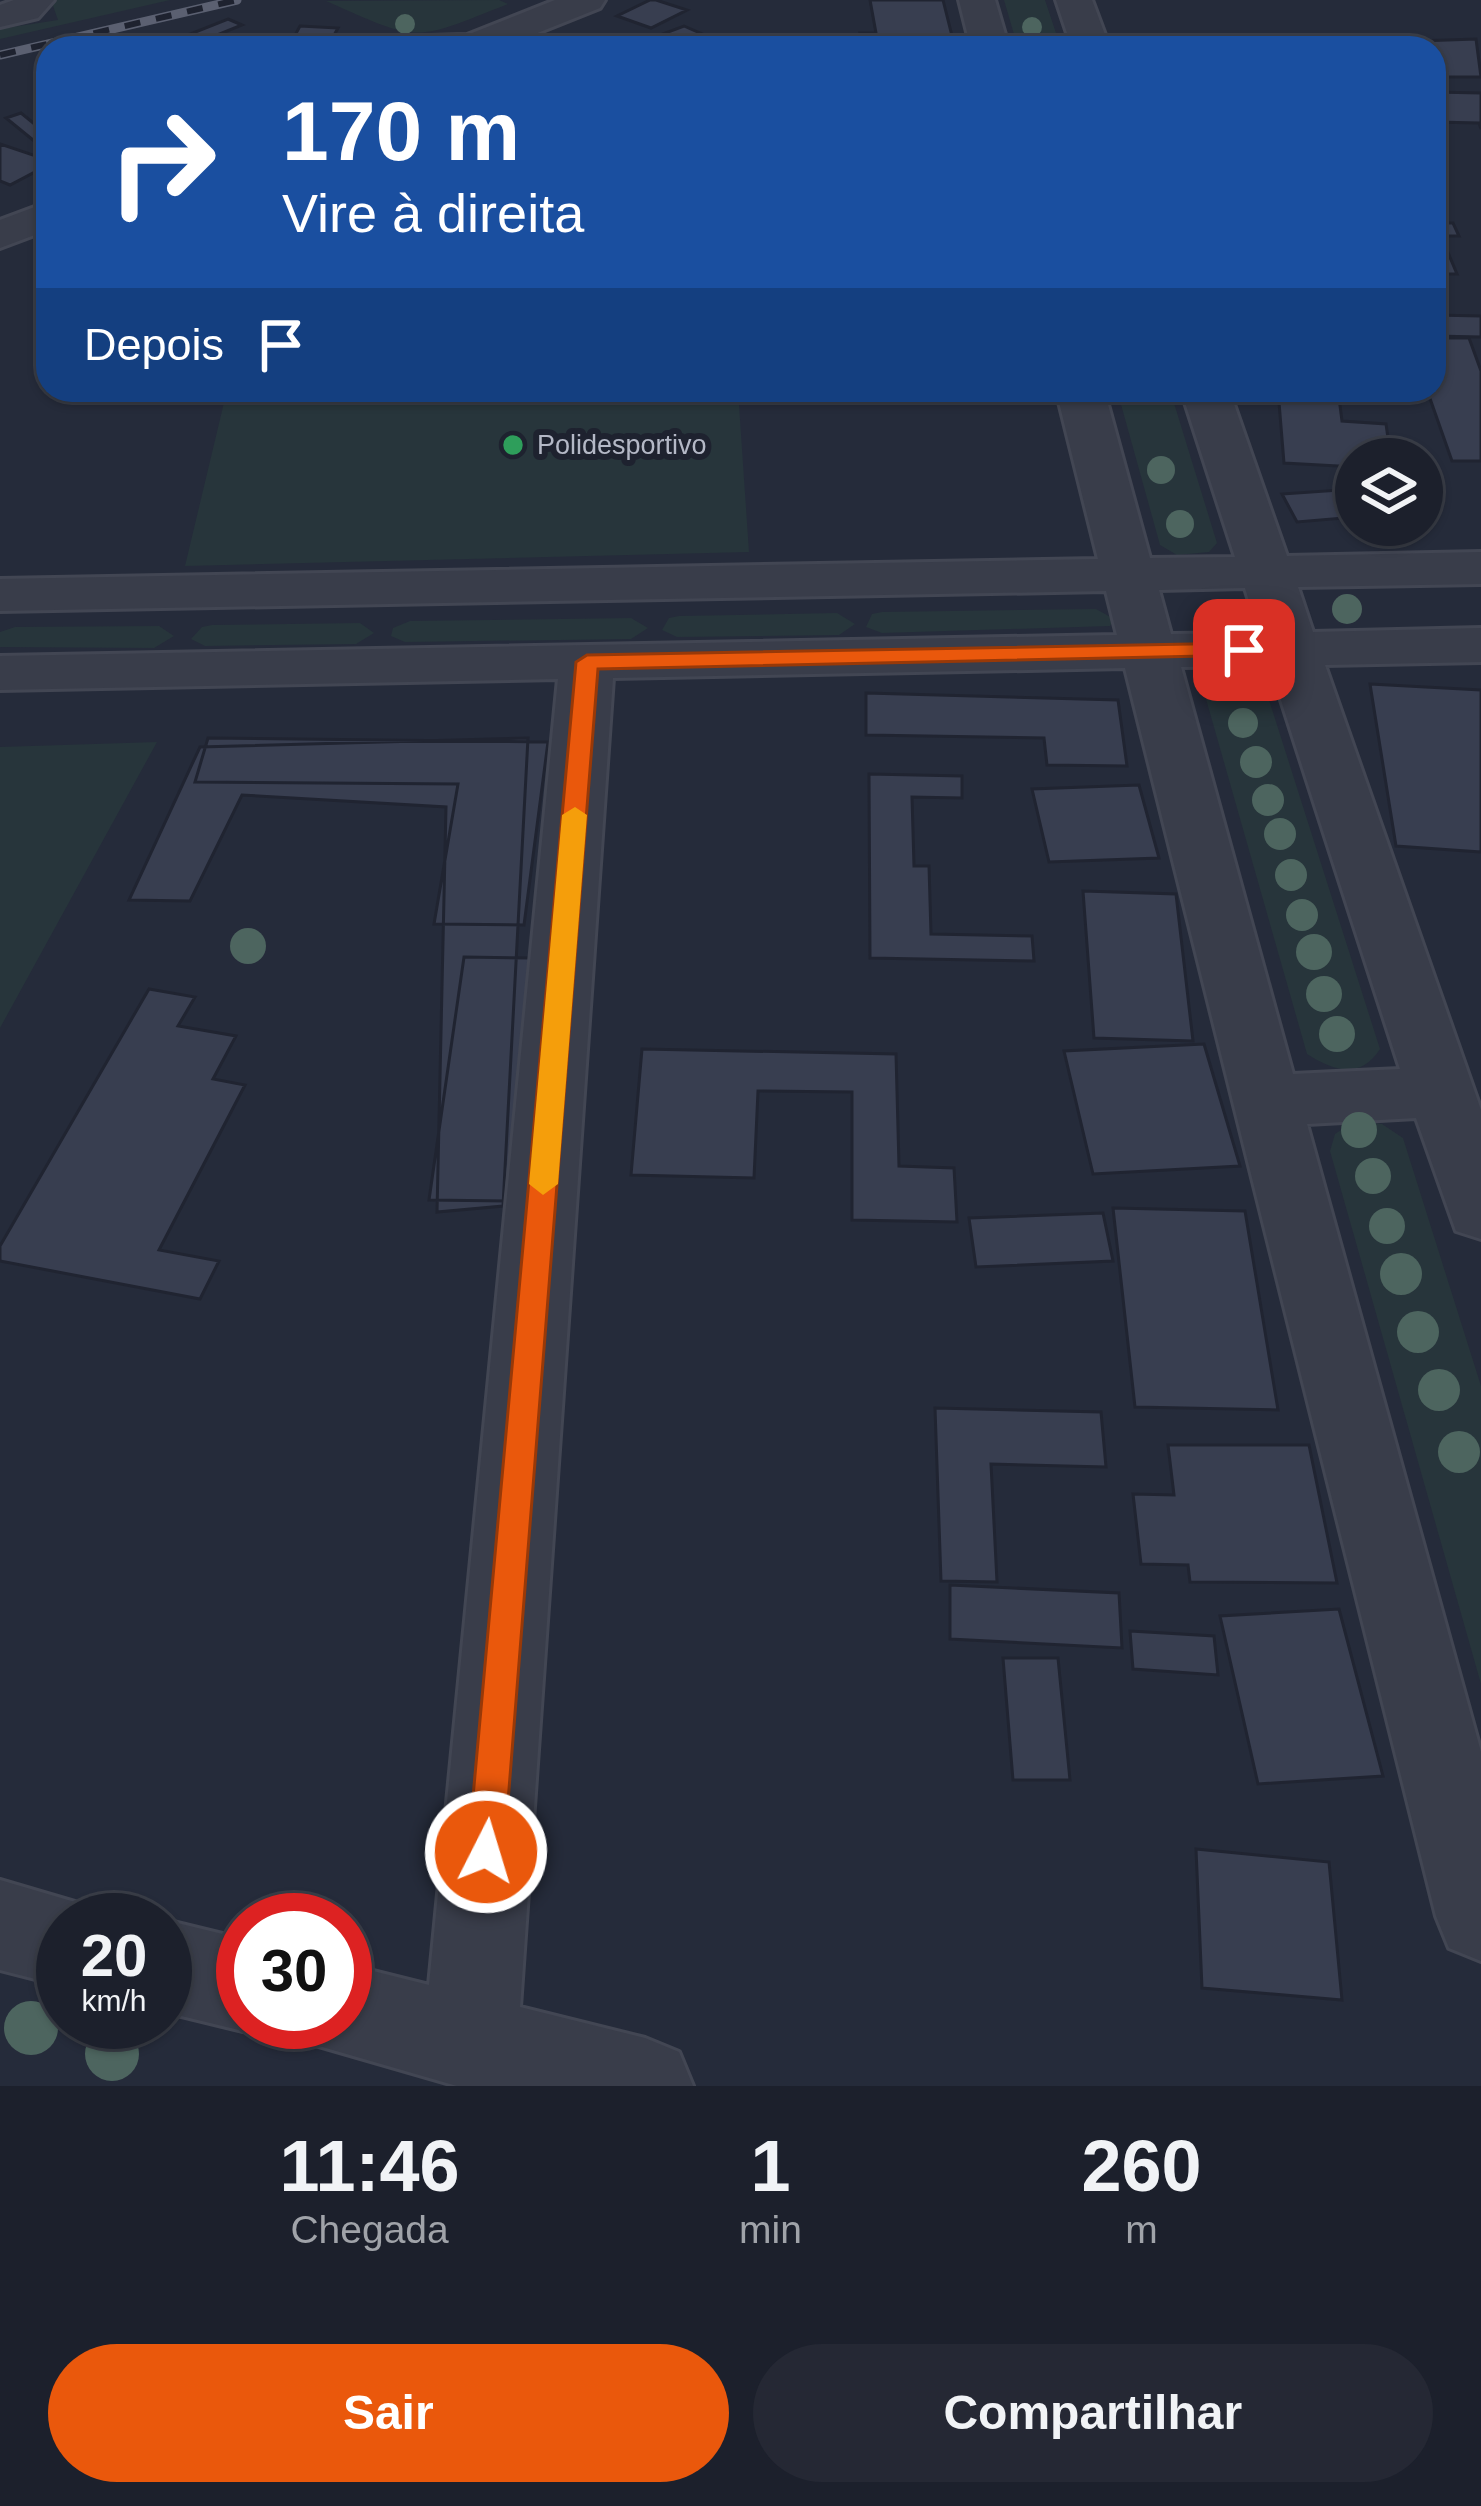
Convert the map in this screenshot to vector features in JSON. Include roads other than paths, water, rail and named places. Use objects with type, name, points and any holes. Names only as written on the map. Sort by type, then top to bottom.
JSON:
[{"type":"street","points":[[0,16],[26,10],[36,0]]},
{"type":"street","points":[[497,36],[587,0]]},
{"type":"street","points":[[977,0],[987,36]]},
{"type":"street","points":[[1075,0],[1086,36]]},
{"type":"street","points":[[1083,402],[1481,1916]]},
{"type":"street","points":[[1209,402],[1481,1211]]},
{"type":"street","points":[[0,595],[1481,568]]},
{"type":"street","points":[[0,673],[1481,645]]},
{"type":"street","points":[[470,2042],[587,662]]},
{"type":"street","points":[[1267,1101],[1441,1092]]},
{"type":"street","points":[[0,1925],[36,1934]]},
{"type":"street","points":[[372,2018],[645,2086]]},
{"type":"railway","points":[[82,36],[237,0]]},
{"type":"railway","points":[[0,55],[36,47]]},
{"type":"place","name":"Polidesportivo","points":[[513,445]]}]
